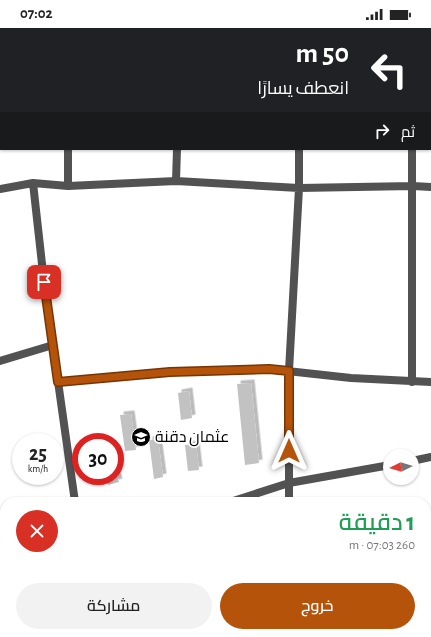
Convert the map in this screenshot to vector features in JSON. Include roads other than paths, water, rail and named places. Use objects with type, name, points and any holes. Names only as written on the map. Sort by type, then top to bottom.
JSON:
[{"type":"street","points":[[68,150],[68,186]]},
{"type":"street","points":[[176,181],[177,150]]},
{"type":"street","points":[[289,497],[289,371],[299,188],[299,150]]},
{"type":"street","points":[[412,150],[412,382]]},
{"type":"street","points":[[0,189],[33,183],[68,186],[176,181],[299,188],[431,187]]},
{"type":"street","points":[[33,183],[53,345],[74,497]]},
{"type":"street","points":[[0,361],[53,345]]},
{"type":"street","points":[[58,382],[170,372],[269,369],[351,378],[431,382]]},
{"type":"street","points":[[419,460],[431,457]]},
{"type":"street","points":[[246,497],[289,483],[383,466]]},
{"type":"place","name":"عثمان دقنة","points":[[141,437]]}]
